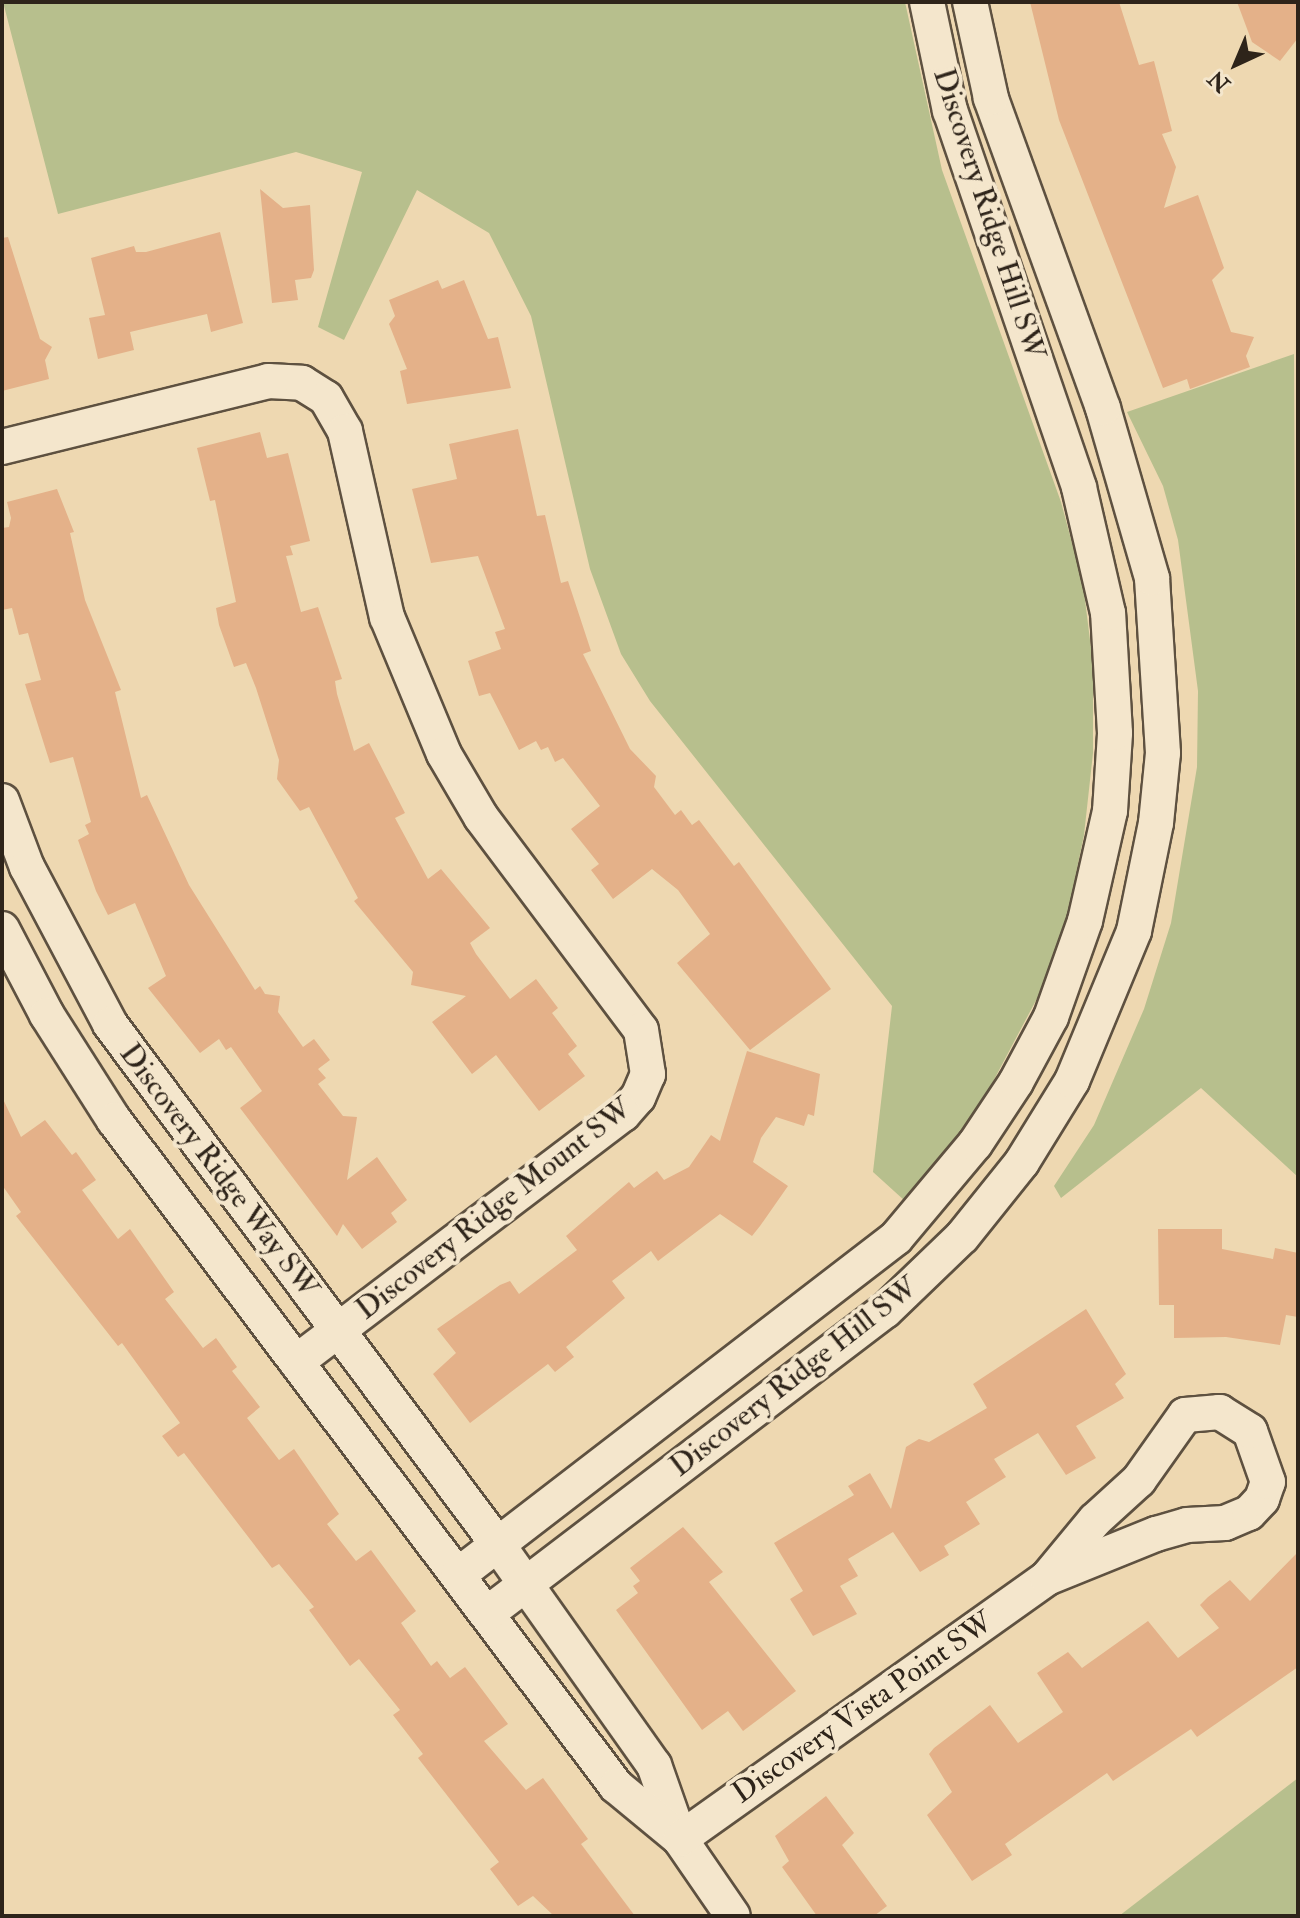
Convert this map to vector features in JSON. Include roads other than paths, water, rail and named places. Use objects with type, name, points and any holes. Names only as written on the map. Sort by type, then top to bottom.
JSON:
[{"type":"street","name":"Discovery Ridge Hill SW","points":[[458,1575],[896,1238],[975,1144],[1051,1017],[1099,867],[1115,733],[1108,613],[1087,514],[950,111],[927,2]]},
{"type":"street","name":"Discovery Ridge Hill SW","points":[[488,1613],[915,1283],[962,1237],[1022,1162],[1096,1033],[1134,931],[1156,823],[1163,753],[1152,578],[1103,408],[991,98],[970,2]]},
{"type":"street","points":[[950,111],[991,98]]},
{"type":"street","name":"Discovery Ridge Mount SW","points":[[2,447],[268,381],[302,383],[326,398],[345,431],[387,617],[444,754],[481,817],[641,1030],[648,1074],[638,1097],[623,1114],[296,1362]]},
{"type":"street","points":[[1057,425],[1103,408]]},
{"type":"street","name":"Discovery Ridge Way SW","points":[[2,801],[58,930],[110,1024],[156,1091],[498,1545],[654,1765],[680,1839],[733,1916]]},
{"type":"street","points":[[8,940],[58,930]]},
{"type":"street","name":"Discovery Ridge Way SW","points":[[8,940],[114,1120],[616,1786],[680,1839]]},
{"type":"street","name":"Discovery Vista Point SW","points":[[680,1839],[1047,1578],[1156,1534],[1187,1525],[1225,1523],[1249,1513],[1262,1499],[1268,1482],[1250,1431],[1220,1412],[1185,1415],[1139,1480],[1095,1520],[1047,1578]]}]
